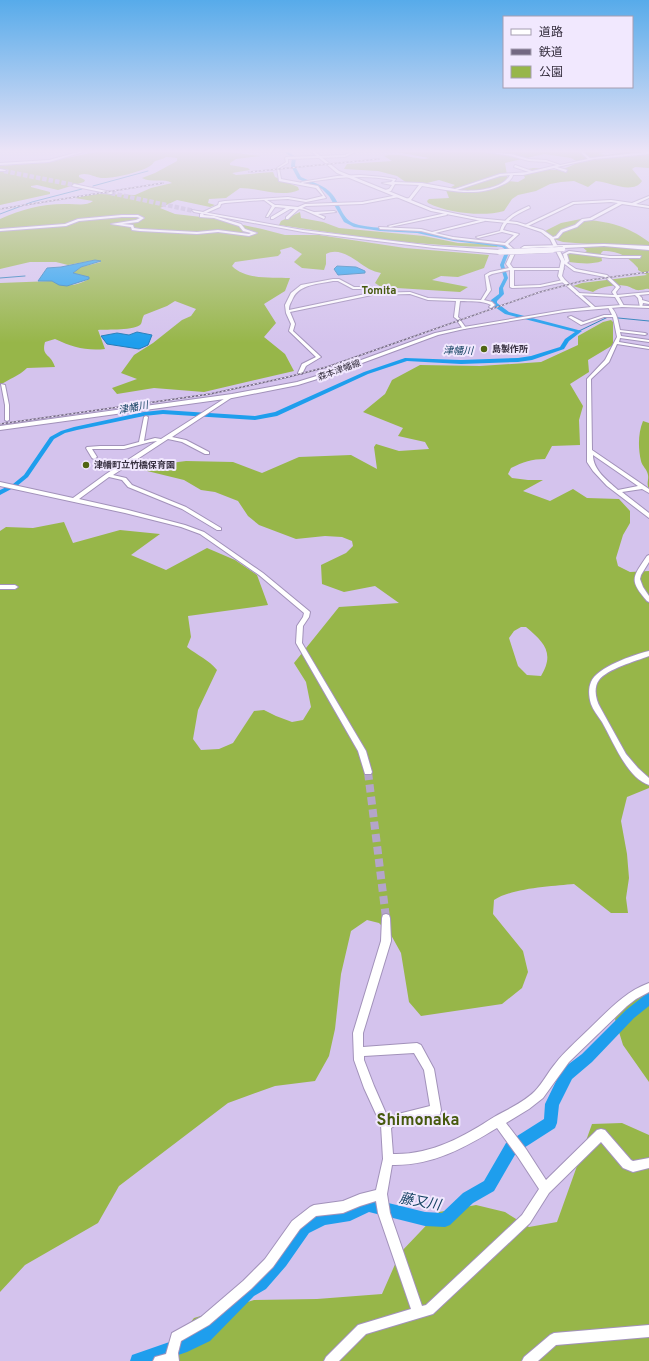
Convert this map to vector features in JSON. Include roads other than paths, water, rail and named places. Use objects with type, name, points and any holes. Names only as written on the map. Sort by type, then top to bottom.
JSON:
[{"type":"highway","points":[[219,216],[288,228],[419,246],[500,251],[560,249]]},
{"type":"highway","points":[[419,246],[500,251],[649,249]]},
{"type":"main road","points":[[456,216],[527,225],[542,231],[552,238],[560,249],[564,262],[560,276],[563,281],[594,308]]},
{"type":"main road","name":"森本津幡線","points":[[0,428],[232,396],[298,383],[325,375],[437,334],[464,328],[530,316],[610,306],[649,307]]},
{"type":"street","points":[[0,230],[66,225],[78,220],[125,216]]},
{"type":"street","points":[[132,216],[142,218],[136,221],[113,224],[128,225],[135,230],[197,233],[218,231],[250,235],[255,233],[244,230],[240,225],[214,217],[201,216]]},
{"type":"street","points":[[272,218],[276,216]]},
{"type":"street","points":[[319,216],[324,218]]},
{"type":"street","points":[[439,216],[380,228],[430,232],[453,238],[506,244],[514,250],[508,264],[514,287],[540,286],[563,281]]},
{"type":"street","points":[[501,231],[506,222],[513,216]]},
{"type":"street","points":[[527,225],[547,216]]},
{"type":"street","points":[[552,238],[557,238],[562,231],[576,226],[583,220],[591,219],[597,216]]},
{"type":"street","points":[[430,232],[484,220]]},
{"type":"street","points":[[470,239],[501,231],[517,234],[506,244]]},
{"type":"street","points":[[622,306],[614,292],[618,287],[606,276],[575,270],[564,262],[567,261],[565,254],[569,252],[610,257],[640,257]]},
{"type":"street","points":[[482,301],[489,290],[486,276],[490,272],[497,270],[562,269]]},
{"type":"street","points":[[298,383],[304,365],[319,357],[291,331],[293,324],[287,309],[292,294],[302,286],[339,280],[353,288],[371,288],[372,294]]},
{"type":"street","points":[[289,311],[372,294],[410,293],[428,299],[482,301],[491,303],[493,305],[491,306]]},
{"type":"street","points":[[578,294],[616,296],[649,293]]},
{"type":"street","points":[[637,295],[641,306]]},
{"type":"street","points":[[458,301],[456,317],[464,328]]},
{"type":"street","points":[[640,301],[649,304]]},
{"type":"street","points":[[610,306],[615,317],[619,337],[606,361],[589,379],[590,462],[593,469],[649,516]]},
{"type":"street","points":[[570,317],[582,324],[604,316],[615,317]]},
{"type":"street","points":[[618,331],[645,333],[643,340]]},
{"type":"street","points":[[619,337],[649,341]]},
{"type":"street","points":[[616,343],[649,348]]},
{"type":"street","points":[[3,385],[7,405],[7,420]]},
{"type":"street","points":[[74,500],[108,475],[232,396]]},
{"type":"street","points":[[0,406],[7,405]]},
{"type":"street","points":[[141,442],[146,417]]},
{"type":"street","points":[[94,456],[89,448],[105,446],[117,448],[141,442],[164,439],[184,441],[207,453]]},
{"type":"street","points":[[589,450],[646,489]]},
{"type":"street","points":[[108,475],[124,479],[130,486],[184,508],[219,529]]},
{"type":"street","points":[[0,484],[176,524],[202,533],[260,574],[307,612],[306,617],[300,626],[298,643],[362,751],[368,772]]},
{"type":"street","points":[[619,492],[646,489]]},
{"type":"street","points":[[649,557],[637,576],[636,582],[649,600]]},
{"type":"street","points":[[0,587],[15,587]]},
{"type":"street","points":[[649,653],[605,671],[597,677],[592,693],[594,703],[623,754],[633,769],[642,778],[649,782]]},
{"type":"street","points":[[386,918],[386,941],[358,1033],[358,1060],[386,1125],[388,1159],[381,1197],[384,1213],[418,1312]]},
{"type":"street","points":[[388,1159],[404,1161],[428,1157],[449,1149],[482,1132],[527,1104],[538,1095],[560,1064],[639,990],[649,986]]},
{"type":"street","points":[[358,1052],[417,1048],[428,1069],[436,1110],[394,1120],[386,1125]]},
{"type":"street","points":[[498,1121],[545,1189]]},
{"type":"street","points":[[330,1361],[362,1329],[429,1310],[526,1219],[545,1189],[602,1134],[627,1164],[633,1167],[649,1163]]},
{"type":"street","points":[[158,1361],[172,1358],[176,1337],[206,1321],[247,1285],[268,1263],[296,1225],[314,1211],[343,1207],[360,1200],[381,1197]]},
{"type":"street","points":[[528,1361],[554,1339],[649,1331]]},
{"type":"water","points":[[95,260],[101,261],[81,267],[73,273],[89,277],[89,279],[67,286],[59,285],[52,281],[38,281],[47,268],[61,267]]},
{"type":"water","points":[[337,266],[356,267],[365,271],[365,273],[338,275],[334,269]]},
{"type":"water","points":[[137,332],[152,335],[148,345],[139,349],[107,344],[101,336],[117,333],[129,335]]},
{"type":"waterway","name":"津幡川","points":[[0,493],[15,485],[26,476],[52,438],[63,432],[76,428],[144,414],[163,412],[255,418],[277,414],[366,373],[407,359],[461,362],[518,360],[532,358],[562,348],[567,340],[579,331],[507,313],[494,304],[494,300],[502,294],[501,288],[506,278],[502,265],[508,250],[504,246],[498,244],[454,240],[417,232],[380,230],[356,226],[345,221],[342,216]]},
{"type":"waterway","points":[[0,278],[25,276]]},
{"type":"waterway","points":[[579,331],[608,317],[649,321]]},
{"type":"waterway","name":"藤又川","points":[[138,1361],[181,1346],[204,1335],[249,1291],[261,1284],[281,1261],[304,1228],[323,1218],[350,1214],[368,1205],[425,1219],[445,1220],[468,1198],[489,1186],[511,1148],[550,1123],[552,1104],[567,1074],[587,1058],[630,1014],[649,999]]},
{"type":"tunnel","points":[[368,772],[386,918]]},
{"type":"railway","points":[[0,424],[210,394],[288,377],[327,367],[540,292],[582,281],[649,272]]},
{"type":"place","name":"島製作所","points":[[484,349]]},
{"type":"place","name":"津幡町立竹橋保育園","points":[[86,465]]},
{"type":"district","name":"Tomita","points":[[379,290]]},
{"type":"district","name":"Shimonaka","points":[[418,1119]]}]
